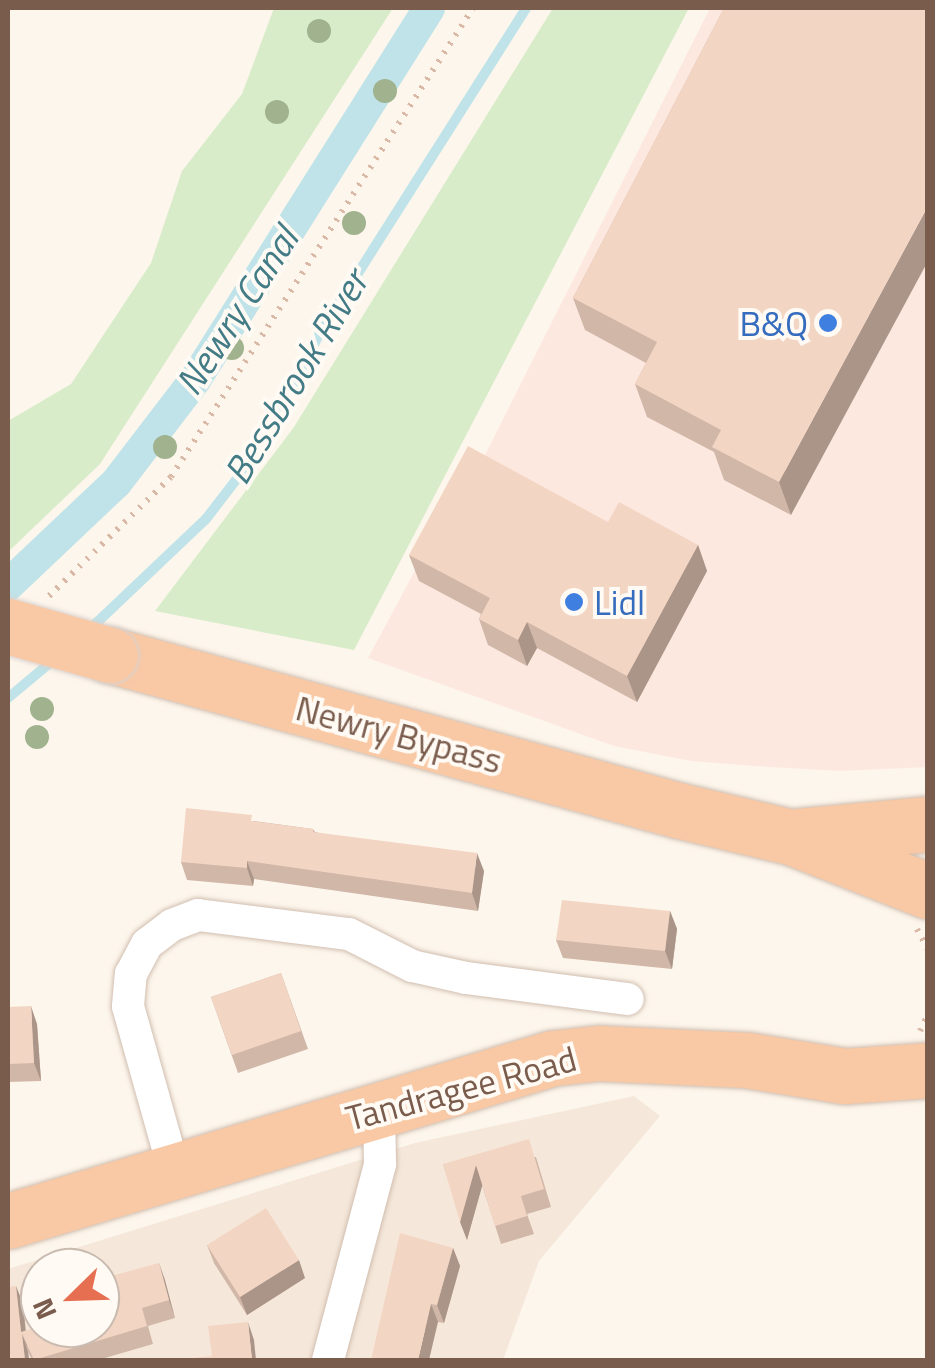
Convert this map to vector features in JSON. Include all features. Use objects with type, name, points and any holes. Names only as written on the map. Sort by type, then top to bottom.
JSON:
[{"type":"highway","name":"Newry Bypass","points":[[22,617],[110,655],[630,798],[791,837]]},
{"type":"highway","points":[[791,837],[928,824]]},
{"type":"highway","points":[[791,837],[928,891]]},
{"type":"highway","name":"Tandragee Road","points":[[8,1220],[509,1068],[600,1053],[747,1060],[845,1076],[928,1070]]},
{"type":"street","points":[[174,1170],[128,1006],[131,974],[148,944],[172,925],[198,915],[349,934],[412,966],[466,978],[628,999]]},
{"type":"street","points":[[328,1360],[380,1164],[380,1108]]},
{"type":"path","points":[[22,617],[92,558],[171,477],[473,8]]},
{"type":"shaded area","points":[[710,8],[927,8],[927,767],[840,771],[754,766],[691,761],[614,746],[368,658],[440,524],[481,463]]},
{"type":"shaded area","points":[[634,1096],[660,1116],[539,1261],[503,1360],[8,1360],[8,1269],[20,1265],[20,1348],[120,1348],[120,1248],[76,1248],[415,1143]]},
{"type":"green space","points":[[274,8],[393,8],[100,464],[8,552],[8,421],[71,384],[151,263],[182,171],[242,94]]},
{"type":"green space","points":[[553,8],[689,8],[354,650],[155,611],[294,427]]},
{"type":"building","points":[[724,8],[928,8],[928,206],[779,482],[712,447],[721,430],[635,384],[657,342],[573,298]]},
{"type":"building","name":"Lidl","points":[[468,446],[608,522],[619,502],[698,545],[627,676],[527,622],[518,640],[479,619],[490,598],[409,555]]},
{"type":"building","points":[[186,808],[252,815],[251,821],[313,832],[477,853],[472,893],[247,861],[247,868],[181,862]]},
{"type":"building","points":[[562,900],[670,911],[665,951],[556,940]]},
{"type":"building","points":[[281,973],[301,1031],[232,1055],[211,997]]},
{"type":"building","points":[[31,1006],[34,1063],[8,1064],[8,1007]]},
{"type":"building","points":[[529,1139],[544,1189],[521,1196],[527,1216],[495,1226],[476,1165],[460,1222],[443,1164]]},
{"type":"building","points":[[266,1208],[299,1260],[240,1297],[207,1245]]},
{"type":"building","points":[[400,1233],[453,1248],[437,1305],[431,1304],[418,1360],[371,1360]]},
{"type":"building","points":[[159,1263],[169,1300],[142,1308],[147,1326],[120,1334],[120,1274]]},
{"type":"building","points":[[16,1286],[20,1348],[24,1348],[25,1360],[8,1360],[8,1287]]},
{"type":"building","points":[[248,1322],[252,1360],[193,1360],[212,1356],[208,1326]]},
{"type":"building","points":[[28,1348],[74,1348],[34,1360]]},
{"type":"waterway","name":"Newry Canal","points":[[8,585],[116,483],[195,380],[429,8]]},
{"type":"waterway","name":"Bessbrook River","points":[[89,630],[206,519],[259,450],[320,333],[526,8]]},
{"type":"waterway","name":"Bessbrook River","points":[[8,698],[57,657]]},
{"type":"place","name":"B&Q","points":[[828,323]]},
{"type":"place","name":"Lidl","points":[[574,602]]}]
